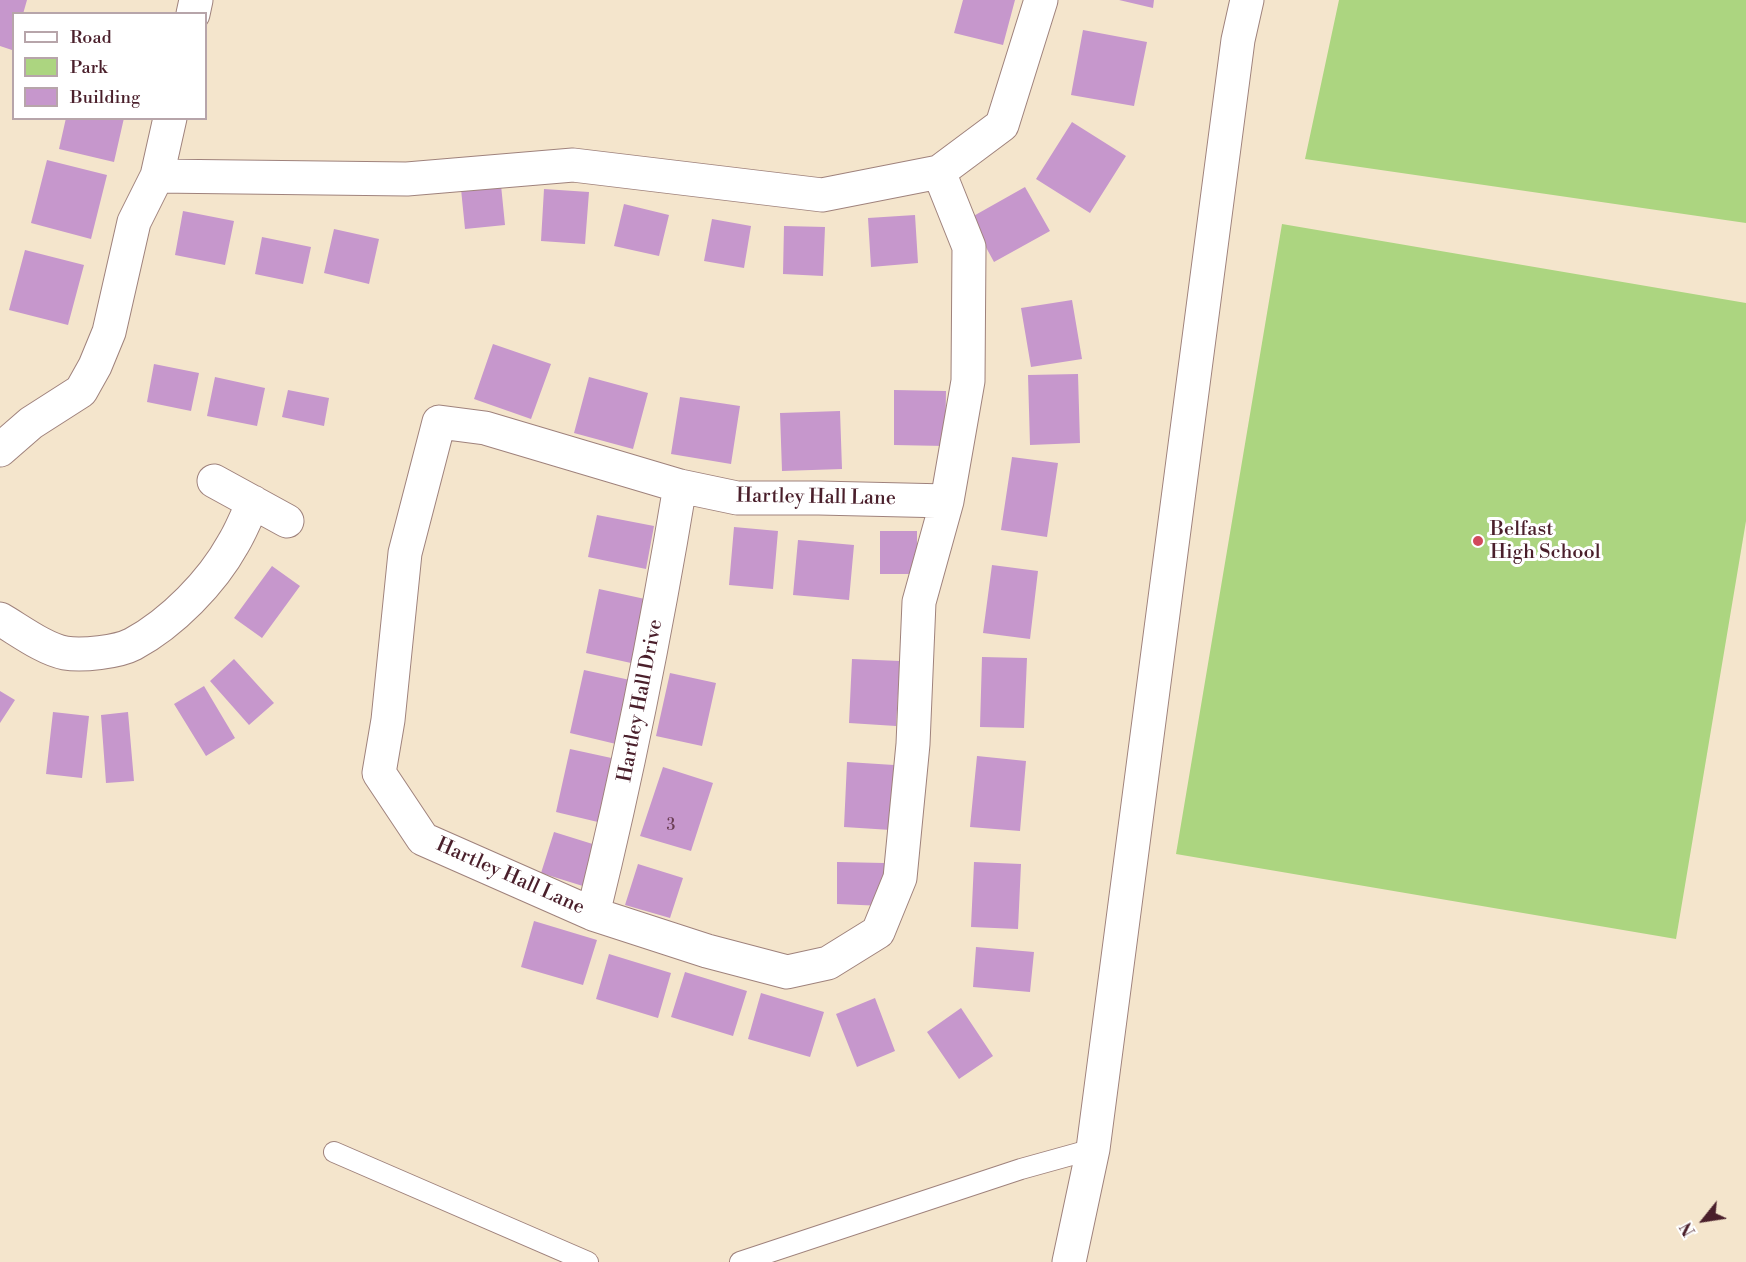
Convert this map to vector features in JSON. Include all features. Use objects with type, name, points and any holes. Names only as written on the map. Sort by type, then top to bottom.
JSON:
[{"type":"street","points":[[157,176],[407,179],[573,165],[822,195],[939,172],[1002,125],[1041,0]]},
{"type":"street","points":[[1070,1262],[1093,1149],[1238,40],[1246,0]]},
{"type":"street","points":[[0,450],[31,423],[81,391],[95,366],[109,332],[134,222],[157,176],[170,120]]},
{"type":"street","name":"Hartley Hall Lane","points":[[939,172],[969,248],[968,381],[947,501],[919,602],[913,744],[900,878],[878,932],[828,963],[787,972],[707,951],[593,914],[423,839],[379,773],[388,720],[405,553],[439,422],[485,428],[680,486],[737,498],[947,501]]},
{"type":"street","points":[[214,481],[287,521]]},
{"type":"street","name":"Hartley Hall Drive","points":[[593,914],[623,794],[659,611],[680,486]]},
{"type":"street","points":[[0,619],[33,639],[65,653],[97,653],[131,645],[160,626],[200,590],[233,545],[253,502]]},
{"type":"lane","points":[[740,1262],[1021,1169],[1093,1149]]},
{"type":"lane","points":[[334,1152],[588,1262]]},
{"type":"green space","points":[[1339,0],[1746,0],[1746,223],[1305,159]]},
{"type":"green space","name":"Belfast High School","points":[[1282,224],[1746,303],[1746,521],[1676,939],[1176,854]]},
{"type":"building","points":[[0,0],[27,0],[24,12],[12,12],[12,50],[0,46]]},
{"type":"building","points":[[963,0],[1015,0],[1003,45],[954,33]]},
{"type":"building","points":[[1119,0],[1154,0],[1153,8]]},
{"type":"building","points":[[1083,30],[1147,42],[1134,106],[1071,95]]},
{"type":"building","points":[[66,120],[124,120],[114,162],[59,149]]},
{"type":"building","points":[[1072,122],[1126,156],[1090,213],[1036,179]]},
{"type":"building","points":[[47,160],[107,175],[91,239],[31,223]]},
{"type":"building","points":[[501,185],[505,225],[465,229],[461,189]]},
{"type":"building","points":[[1025,187],[1050,231],[994,262],[970,218]]},
{"type":"building","points":[[544,189],[589,192],[585,244],[541,241]]},
{"type":"building","points":[[624,204],[669,215],[659,256],[614,246]]},
{"type":"building","points":[[183,211],[234,221],[225,265],[175,255]]},
{"type":"building","points":[[915,215],[918,263],[871,267],[868,218]]},
{"type":"building","points":[[712,219],[751,226],[744,268],[704,261]]},
{"type":"building","points":[[784,226],[825,227],[823,276],[783,274]]},
{"type":"building","points":[[334,229],[379,239],[369,284],[324,273]]},
{"type":"building","points":[[262,237],[311,247],[303,284],[255,274]]},
{"type":"building","points":[[25,250],[84,265],[68,325],[9,310]]},
{"type":"building","points":[[1072,300],[1082,359],[1031,367],[1021,308]]},
{"type":"building","points":[[493,344],[551,364],[531,419],[474,399]]},
{"type":"building","points":[[154,364],[199,373],[191,411],[147,402]]},
{"type":"building","points":[[1078,374],[1080,443],[1030,445],[1028,375]]},
{"type":"building","points":[[215,377],[265,388],[257,426],[207,416]]},
{"type":"building","points":[[589,377],[648,393],[633,449],[574,433]]},
{"type":"building","points":[[288,390],[329,398],[324,426],[282,417]]},
{"type":"building","points":[[894,390],[946,391],[945,446],[894,445]]},
{"type":"building","points":[[680,397],[740,406],[731,464],[671,454]]},
{"type":"building","points":[[840,411],[842,469],[782,471],[780,413]]},
{"type":"building","points":[[1012,457],[1058,463],[1047,537],[1001,530]]},
{"type":"building","points":[[597,515],[654,526],[646,569],[588,557]]},
{"type":"building","points":[[734,527],[778,531],[773,589],[729,585]]},
{"type":"building","points":[[880,531],[917,531],[917,574],[880,574]]},
{"type":"building","points":[[798,540],[854,545],[849,600],[793,595]]},
{"type":"building","points":[[992,565],[1038,571],[1030,639],[983,633]]},
{"type":"building","points":[[272,566],[300,586],[262,638],[234,618]]},
{"type":"building","points":[[599,589],[645,599],[631,663],[586,653]]},
{"type":"building","points":[[982,657],[1027,658],[1024,728],[980,727]]},
{"type":"building","points":[[234,659],[274,703],[249,725],[210,681]]},
{"type":"building","points":[[852,659],[900,661],[896,726],[849,723]]},
{"type":"building","points":[[584,670],[630,680],[616,744],[570,733]]},
{"type":"building","points":[[670,673],[716,683],[702,746],[656,736]]},
{"type":"building","points":[[204,686],[235,738],[206,756],[174,704]]},
{"type":"building","points":[[0,691],[15,700],[0,723]]},
{"type":"building","points":[[53,712],[89,716],[82,778],[46,774]]},
{"type":"building","points":[[128,712],[134,781],[106,783],[101,715]]},
{"type":"building","points":[[570,749],[616,759],[602,823],[556,812]]},
{"type":"building","points":[[977,756],[1026,761],[1020,831],[970,827]]},
{"type":"building","points":[[847,762],[894,765],[891,830],[844,827]]},
{"type":"building","points":[[663,767],[713,783],[691,851],[640,836]]},
{"type":"building","points":[[554,832],[599,846],[586,887],[541,873]]},
{"type":"building","points":[[837,862],[884,863],[884,906],[837,904]]},
{"type":"building","points":[[974,862],[1021,864],[1018,929],[971,927]]},
{"type":"building","points":[[638,864],[683,878],[670,918],[625,905]]},
{"type":"building","points":[[534,921],[597,940],[583,985],[521,967]]},
{"type":"building","points":[[976,947],[1034,952],[1030,992],[973,987]]},
{"type":"building","points":[[609,954],[671,973],[658,1018],[596,999]]},
{"type":"building","points":[[685,972],[747,991],[733,1036],[671,1017]]},
{"type":"building","points":[[761,993],[824,1012],[810,1057],[748,1039]]},
{"type":"building","points":[[875,998],[895,1051],[857,1067],[836,1014]]},
{"type":"building","points":[[961,1008],[993,1056],[959,1079],[927,1032]]},
{"type":"place","name":"Belfast High School","points":[[1478,541]]}]
